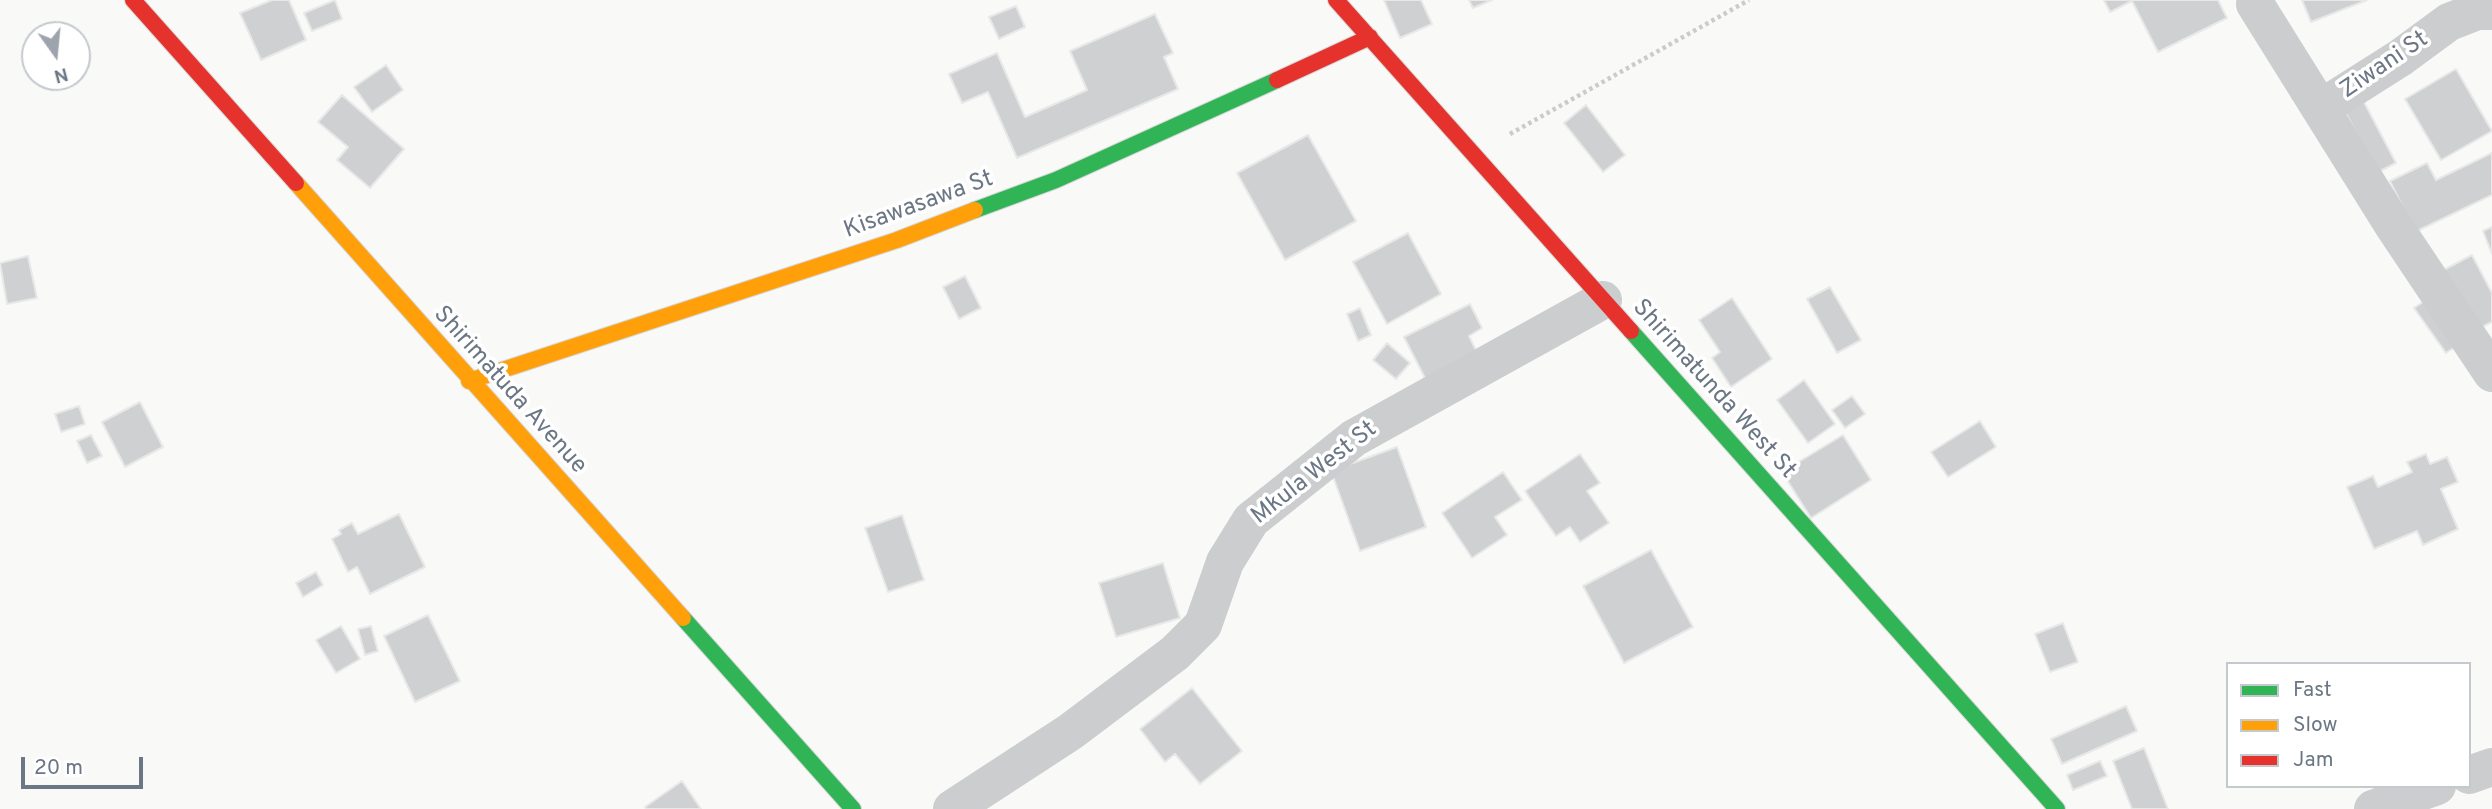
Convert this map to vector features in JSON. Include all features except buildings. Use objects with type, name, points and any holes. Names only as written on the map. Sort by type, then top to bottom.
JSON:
[{"type":"street","name":"Shirimatuda Avenue","points":[[133,0],[469,381],[853,809]]},
{"type":"street","name":"Shirimatunda West St","points":[[1336,0],[1476,153],[1603,300],[2057,809]]},
{"type":"street","points":[[2255,4],[2393,225],[2492,373]]},
{"type":"street","name":"Ziwani St","points":[[2321,108],[2400,58],[2438,11],[2492,11]]},
{"type":"street","name":"Kisawasawa St","points":[[469,381],[898,240],[1056,180],[1370,37]]},
{"type":"street","name":"Mkula West St","points":[[953,809],[1070,732],[1175,653],[1203,625],[1225,562],[1251,520],[1354,438],[1603,300]]},
{"type":"street","points":[[2471,774],[2492,767]]},
{"type":"street","points":[[2373,809],[2431,788]]},
{"type":"path","points":[[1476,153],[1749,0]]},
{"type":"traffic: fast","points":[[975,210],[1056,180],[1277,80]]},
{"type":"traffic: fast","points":[[1631,331],[2057,809]]},
{"type":"traffic: fast","points":[[683,618],[853,809]]},
{"type":"traffic: slow","points":[[296,183],[683,618]]},
{"type":"traffic: slow","points":[[469,381],[897,240],[975,210]]},
{"type":"traffic: jam","points":[[133,0],[296,183]]},
{"type":"traffic: jam","points":[[1336,0],[1631,331]]},
{"type":"traffic: jam","points":[[1277,80],[1370,37]]}]
